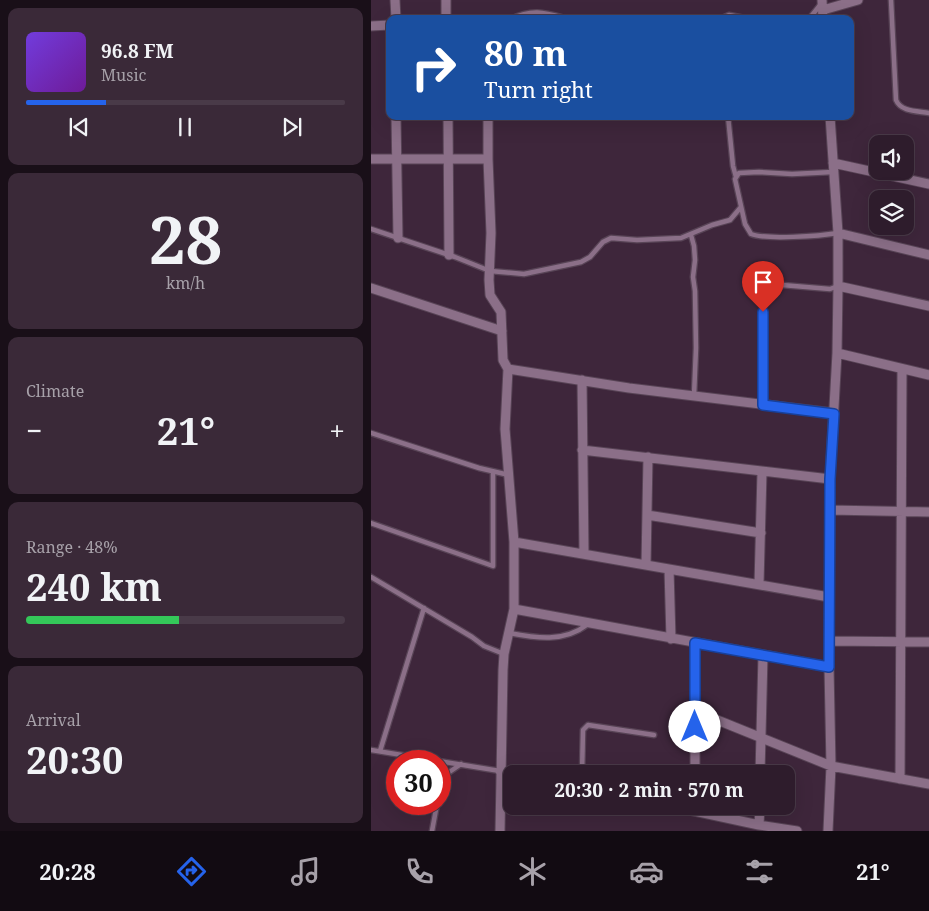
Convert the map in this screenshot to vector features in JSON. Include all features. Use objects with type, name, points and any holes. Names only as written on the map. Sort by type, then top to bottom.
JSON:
[{"type":"street","points":[[395,0],[396,15]]},
{"type":"street","points":[[446,0],[446,15]]},
{"type":"street","points":[[823,8],[858,0]]},
{"type":"street","points":[[371,26],[386,25]]},
{"type":"street","points":[[396,120],[398,238]]},
{"type":"street","points":[[448,120],[449,255]]},
{"type":"street","points":[[488,120],[491,233],[489,280],[490,295],[501,312],[503,360],[508,369],[505,430],[514,542],[514,610],[504,654],[500,831]]},
{"type":"street","points":[[828,831],[831,766],[829,667],[830,479],[837,353],[838,286],[838,233],[830,120]]},
{"type":"street","points":[[371,159],[488,158]]},
{"type":"street","points":[[833,168],[929,184]]},
{"type":"street","points":[[838,233],[929,255]]},
{"type":"street","points":[[838,286],[929,306]]},
{"type":"street","points":[[371,288],[502,332]]},
{"type":"street","points":[[837,353],[929,376]]},
{"type":"street","points":[[508,369],[834,414]]},
{"type":"street","points":[[901,778],[903,369]]},
{"type":"street","points":[[582,380],[584,553]]},
{"type":"street","points":[[582,450],[830,479]]},
{"type":"street","points":[[647,565],[648,457]]},
{"type":"street","points":[[759,584],[762,472]]},
{"type":"street","points":[[830,510],[929,512]]},
{"type":"street","points":[[647,515],[761,533]]},
{"type":"street","points":[[514,542],[829,597]]},
{"type":"street","points":[[669,570],[671,639]]},
{"type":"street","points":[[514,610],[590,622],[671,639],[829,667]]},
{"type":"street","points":[[829,641],[929,642]]},
{"type":"street","points":[[695,643],[695,765]]},
{"type":"street","points":[[760,765],[763,655]]},
{"type":"street","points":[[695,711],[831,766],[929,784]]},
{"type":"street","points":[[719,815],[759,825],[797,831]]},
{"type":"street","points":[[759,825],[760,815]]},
{"type":"lane","points":[[891,0],[896,100],[902,109],[929,113]]},
{"type":"lane","points":[[521,15],[536,12],[555,15]]},
{"type":"lane","points":[[728,120],[735,177],[745,224],[749,233],[754,236],[811,236],[838,233]]},
{"type":"lane","points":[[735,177],[739,173],[793,174],[833,168]]},
{"type":"lane","points":[[371,229],[490,271],[519,275],[570,266],[585,260],[603,242],[614,237],[637,240],[674,239],[691,234],[712,224],[730,220],[741,207]]},
{"type":"lane","points":[[691,234],[695,253],[693,276],[696,348],[694,396]]},
{"type":"lane","points":[[763,405],[764,288],[768,284],[830,289],[838,286]]},
{"type":"lane","points":[[371,433],[493,472],[509,475]]},
{"type":"lane","points":[[371,523],[493,566],[493,472]]},
{"type":"lane","points":[[371,577],[484,646],[504,654]]},
{"type":"lane","points":[[380,752],[424,608]]},
{"type":"lane","points":[[508,633],[541,639],[553,638],[581,629],[590,622]]},
{"type":"lane","points":[[582,765],[583,730],[588,724],[654,735]]},
{"type":"lane","points":[[371,750],[500,771]]},
{"type":"lane","points":[[451,770],[462,764]]},
{"type":"lane","points":[[432,831],[435,815]]},
{"type":"route","points":[[695,727],[695,643],[829,667],[830,479],[834,414],[763,405],[763,312]]}]
